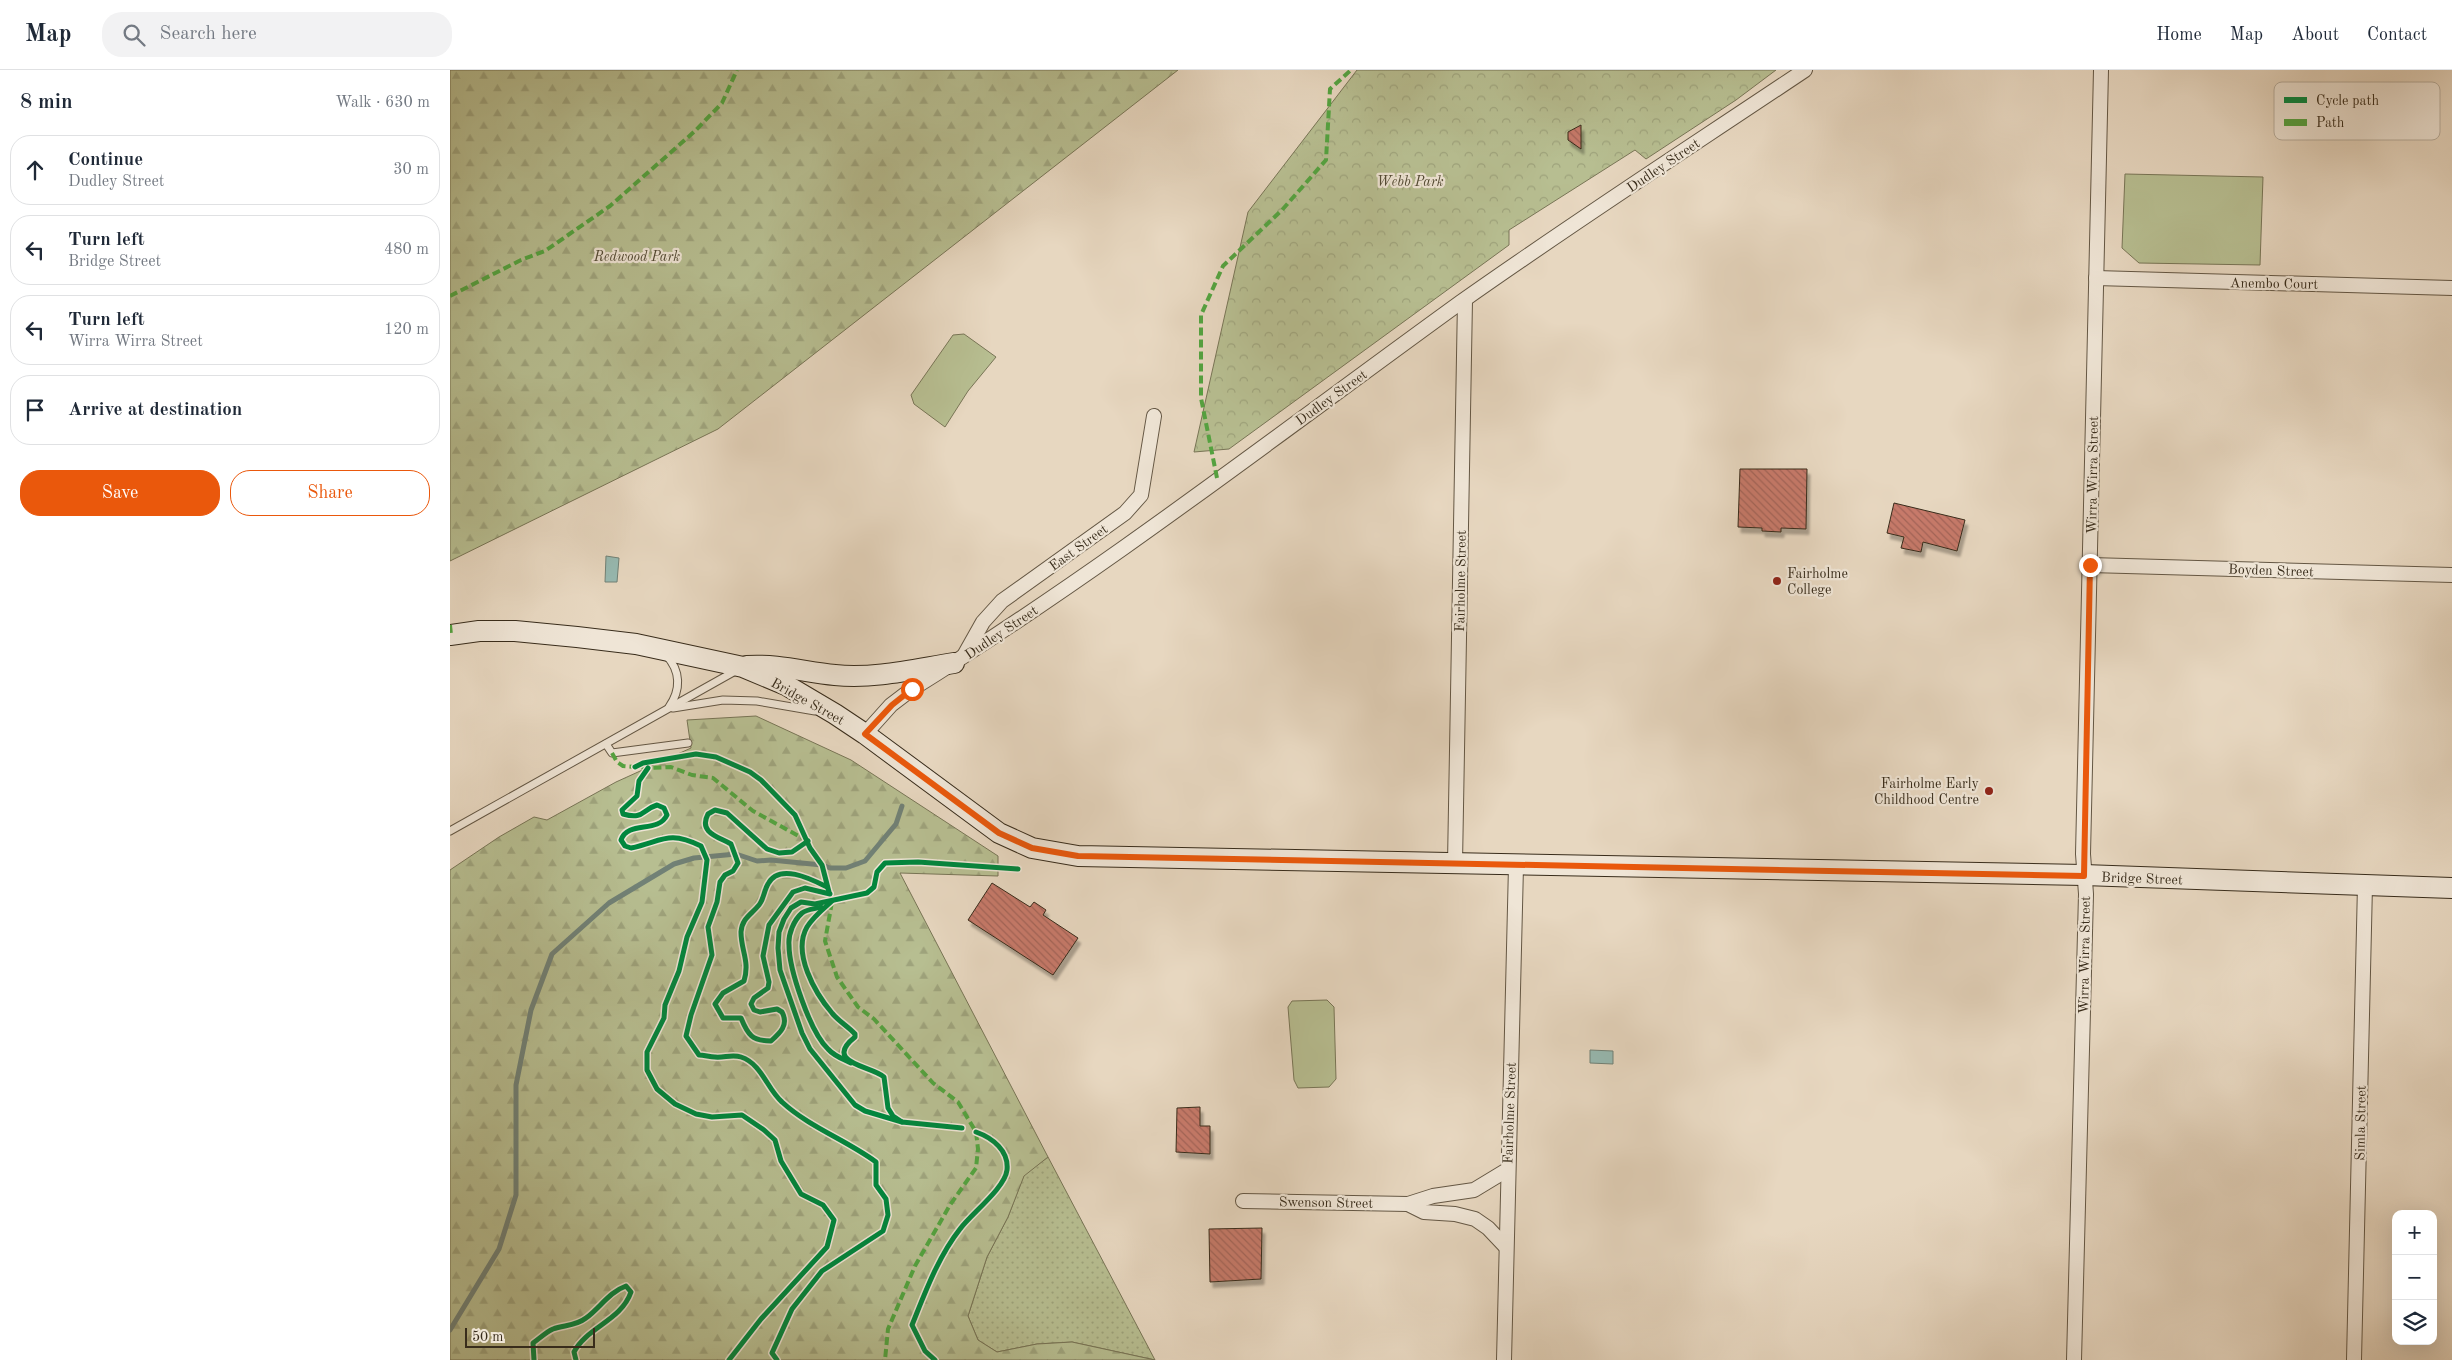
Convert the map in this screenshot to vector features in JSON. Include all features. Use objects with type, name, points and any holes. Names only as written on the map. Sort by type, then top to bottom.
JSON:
[{"type":"street","name":"Dudley Street","points":[[865,734],[892,705],[1060,592],[1465,300],[1598,208],[1805,70]]},
{"type":"street","name":"Wirra Wirra Street","points":[[2074,1360],[2086,894],[2084,876],[2101,70]]},
{"type":"street","name":"Anembo Court","points":[[2096,278],[2452,288]]},
{"type":"street","name":"Fairholme Street","points":[[1455,863],[1465,300]]},
{"type":"street","name":"East Street","points":[[959,660],[983,622],[1002,601],[1125,513],[1141,495],[1154,416]]},
{"type":"street","name":"Boyden Street","points":[[2090,565],[2452,575]]},
{"type":"street","name":"Bridge Street","points":[[450,635],[480,631],[515,631],[577,636],[660,649],[743,667],[786,685],[865,734],[999,833],[1032,848],[1078,856],[2084,876],[2452,888]]},
{"type":"street","points":[[743,667],[769,664],[835,675],[863,676],[959,660]]},
{"type":"street","name":"Fairholme Street","points":[[1504,1360],[1507,1170],[1516,866]]},
{"type":"street","name":"Simla Street","points":[[2354,1360],[2365,885]]},
{"type":"street","name":"Swenson Street","points":[[1243,1201],[1408,1204],[1426,1198],[1474,1190],[1507,1170]]},
{"type":"street","name":"Swenson Street","points":[[1408,1204],[1424,1212],[1455,1214],[1476,1219],[1488,1228],[1506,1247]]},
{"type":"lane","points":[[660,649],[676,670],[678,684],[675,698],[667,709]]},
{"type":"lane","points":[[450,831],[743,667]]},
{"type":"lane","points":[[667,709],[723,700],[757,700],[834,714]]},
{"type":"lane","points":[[606,744],[612,753],[688,743]]},
{"type":"green space","name":"Redwood Park","points":[[450,70],[1178,70],[718,429],[450,561]]},
{"type":"green space","name":"Webb Park","points":[[1357,70],[1776,70],[1736,100],[1646,159],[1635,150],[1509,230],[1509,245],[1229,449],[1194,452],[1248,212]]},
{"type":"green space","points":[[2125,174],[2263,177],[2260,265],[2139,263],[2122,248]]},
{"type":"green space","points":[[964,334],[996,357],[968,391],[945,427],[914,404],[911,395],[953,335]]},
{"type":"green space","points":[[756,716],[851,760],[998,856],[998,876],[900,873],[1048,1157],[1024,1176],[1008,1217],[987,1257],[968,1316],[978,1340],[997,1352],[1037,1344],[1072,1342],[1155,1360],[450,1360],[450,870],[499,837],[534,817],[547,820],[616,782],[691,748],[687,720]]},
{"type":"green space","points":[[1327,1000],[1334,1007],[1336,1079],[1329,1087],[1298,1088],[1294,1080],[1288,1007],[1292,1001]]},
{"type":"green space","points":[[1048,1157],[1155,1360],[1072,1342],[1037,1344],[997,1352],[978,1340],[968,1316],[987,1257],[1008,1217],[1024,1175]]},
{"type":"water","points":[[606,556],[619,558],[617,582],[605,582]]},
{"type":"water","points":[[1590,1050],[1613,1051],[1613,1064],[1590,1063]]},
{"type":"building","points":[[1581,125],[1581,149],[1568,140],[1568,132]]},
{"type":"building","points":[[1740,469],[1807,469],[1806,529],[1781,528],[1781,532],[1762,531],[1762,528],[1738,527]]},
{"type":"building","points":[[1894,503],[1965,520],[1957,551],[1923,542],[1921,552],[1901,548],[1904,537],[1887,533]]},
{"type":"building","points":[[992,883],[1030,907],[1034,902],[1046,910],[1043,915],[1078,938],[1053,975],[968,920]]},
{"type":"building","points":[[1200,1107],[1200,1126],[1210,1126],[1210,1154],[1176,1152],[1177,1108]]},
{"type":"building","points":[[1262,1228],[1261,1279],[1210,1282],[1209,1229]]},
{"type":"waterway","points":[[450,1330],[499,1249],[516,1195],[516,1085],[531,1010],[552,954],[609,903],[674,864],[694,858],[736,854],[757,861],[771,860],[822,865],[830,868],[846,868],[865,861],[896,824],[902,806]]},
{"type":"marked path","points":[[450,296],[521,260],[545,251],[610,206],[695,131],[722,103],[737,70]]},
{"type":"marked path","points":[[1217,478],[1201,398],[1201,315],[1223,266],[1282,210],[1326,160],[1330,89],[1351,70]]},
{"type":"marked path","points":[[450,625],[451,635]]},
{"type":"marked path","points":[[612,753],[617,762],[623,766],[671,767],[692,775],[713,778],[753,811],[806,840]]},
{"type":"marked path","points":[[832,902],[825,941],[837,977],[858,1007],[874,1019],[933,1083],[958,1102],[976,1132],[978,1149],[976,1168],[950,1205],[915,1266],[888,1329],[885,1360]]},
{"type":"cycle path","points":[[635,767],[643,763],[696,754],[716,757],[750,772],[761,780],[795,815],[810,848],[822,865],[829,892]]},
{"type":"cycle path","points":[[648,768],[639,781],[637,796],[622,810],[623,814],[630,816],[639,815],[657,805],[664,808],[667,815],[663,821],[657,824],[630,830],[621,840],[625,846],[631,848],[666,838],[690,841],[701,846],[707,860],[702,902],[687,937],[679,971],[665,1005],[664,1018],[647,1052],[647,1070],[657,1089],[675,1104],[696,1114],[712,1117],[742,1115],[764,1130],[775,1140],[781,1161],[801,1194],[823,1205],[834,1220],[827,1247],[761,1319],[729,1360]]},
{"type":"cycle path","points":[[777,1360],[772,1353],[792,1309],[822,1271],[883,1231],[888,1215],[886,1199],[876,1185],[876,1162],[793,1111],[777,1097],[759,1071],[748,1060],[738,1056],[718,1057],[699,1055],[686,1036],[691,1015],[712,955],[708,927],[717,902],[720,882],[725,875],[733,871],[738,863],[731,844],[711,834],[708,830],[706,826],[708,814],[715,810],[727,813],[767,849],[779,853],[792,852],[808,841]]},
{"type":"cycle path","points":[[902,1122],[865,1111],[855,1105],[810,1049],[802,1033],[780,970],[779,932],[784,919],[791,908],[801,902],[815,904],[867,893],[874,887],[877,872],[885,863],[918,862],[1018,869]]},
{"type":"cycle path","points":[[827,887],[805,877],[788,873],[780,874],[773,878],[767,886],[761,903],[743,923],[741,932],[746,974],[744,981],[723,993],[715,1004],[723,1018],[741,1018],[749,1033],[759,1040],[771,1041],[780,1032],[784,1025],[782,1012],[777,1009],[760,1012],[754,1010],[751,1004],[754,998],[768,988],[769,982],[763,956],[769,925],[793,892],[805,888],[830,894]]},
{"type":"cycle path","points":[[832,901],[815,916],[807,927],[803,937],[802,949],[808,972],[825,1005],[834,1016],[855,1034],[855,1037],[846,1046],[844,1053],[853,1063],[884,1077],[888,1108],[893,1116],[902,1122],[962,1128]]},
{"type":"cycle path","points":[[821,907],[804,912],[796,919],[789,936],[790,956],[802,1000],[814,1029],[830,1051],[851,1063]]},
{"type":"cycle path","points":[[935,1360],[925,1351],[912,1325],[945,1251],[965,1223],[994,1193],[1005,1177],[1007,1170],[1007,1163],[999,1146],[976,1132]]},
{"type":"cycle path","points":[[534,1360],[533,1343],[553,1329],[582,1321],[615,1292],[626,1286],[631,1292],[626,1302],[620,1310],[580,1343],[574,1352],[576,1360]]},
{"type":"place","name":"Fairholme College","points":[[1777,581]]},
{"type":"place","name":"Fairholme Early Childhood Centre","points":[[1989,791]]},
{"type":"route","points":[[912,689],[877,719],[865,734],[999,833],[1032,848],[1050,852],[1078,856],[2084,876],[2090,565]]}]
